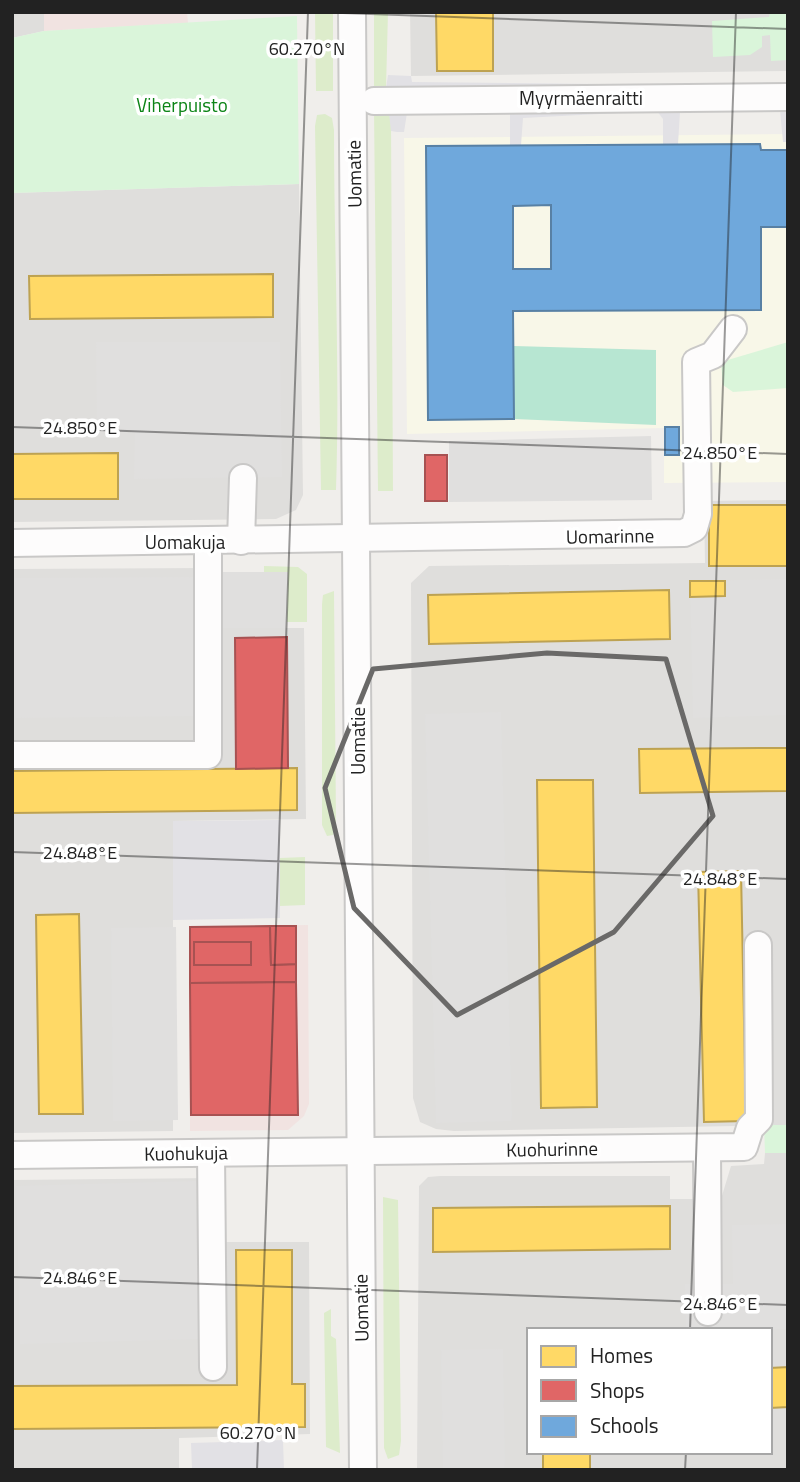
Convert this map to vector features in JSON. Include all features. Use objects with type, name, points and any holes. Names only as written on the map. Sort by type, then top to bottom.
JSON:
[{"type":"street","name":"Uomatie","points":[[352,12],[363,1470]]},
{"type":"street","name":"Myyrmäenraitti","points":[[374,101],[788,97]]},
{"type":"street","name":"Uomarinne","points":[[357,540],[679,535],[694,527],[698,495],[696,362],[713,355],[733,330]]},
{"type":"street","points":[[241,541],[243,478]]},
{"type":"street","name":"Uomakuja","points":[[12,543],[357,540]]},
{"type":"street","points":[[12,755],[208,755],[208,541]]},
{"type":"street","name":"Kuohurinne","points":[[360,1152],[744,1147],[750,1128],[759,1119],[758,945]]},
{"type":"street","points":[[707,1147],[708,1311]]},
{"type":"street","name":"Kuohukuja","points":[[12,1155],[360,1152]]},
{"type":"street","points":[[211,1153],[213,1367]]},
{"type":"highlighted area","points":[[547,653],[666,659],[713,816],[614,932],[457,1015],[354,908],[325,788],[373,669]]},
{"type":"shaded area","points":[[12,12],[44,12],[44,31],[12,38]]},
{"type":"shaded area","points":[[44,12],[187,12],[188,23],[44,31]]},
{"type":"shaded area","points":[[410,12],[788,12],[788,71],[411,76]]},
{"type":"shaded area","points":[[388,75],[411,76],[412,82],[788,86],[788,142],[783,142],[780,110],[680,112],[678,144],[663,145],[663,119],[657,111],[523,118],[521,145],[510,145],[510,109],[407,113],[404,132],[391,131],[386,88]]},
{"type":"shaded area","points":[[788,134],[788,482],[664,483],[664,428],[407,434],[404,138]]},
{"type":"shaded area","points":[[299,184],[303,495],[296,510],[276,519],[12,522],[12,193]]},
{"type":"shaded area","points":[[96,342],[280,342],[282,477],[134,479],[135,432],[97,431]]},
{"type":"shaded area","points":[[651,436],[652,500],[449,502],[449,441]]},
{"type":"shaded area","points":[[788,500],[788,1125],[454,1131],[436,1129],[420,1122],[413,1098],[411,583],[429,566],[705,563],[704,501]]},
{"type":"shaded area","points":[[206,568],[209,628],[304,628],[306,819],[173,821],[173,1131],[12,1133],[12,569]]},
{"type":"shaded area","points":[[215,572],[288,572],[286,628],[216,628]]},
{"type":"shaded area","points":[[201,577],[202,716],[16,718],[15,578]]},
{"type":"shaded area","points":[[788,579],[788,715],[693,718],[690,581]]},
{"type":"shaded area","points":[[501,712],[512,1121],[436,1123],[425,714]]},
{"type":"shaded area","points":[[280,820],[280,918],[173,920],[173,821]]},
{"type":"shaded area","points":[[308,925],[309,1104],[304,1116],[288,1130],[190,1131],[190,927]]},
{"type":"shaded area","points":[[176,927],[178,1120],[113,1121],[111,928]]},
{"type":"shaded area","points":[[765,1153],[788,1153],[788,1470],[417,1470],[419,1186],[428,1177],[670,1176],[670,1199],[721,1199],[731,1166],[764,1164]]},
{"type":"shaded area","points":[[215,1178],[215,1242],[309,1242],[310,1434],[179,1438],[179,1470],[12,1470],[12,1180]]},
{"type":"shaded area","points":[[196,1181],[200,1339],[20,1344],[16,1186]]},
{"type":"shaded area","points":[[788,1224],[788,1329],[686,1328],[685,1284],[733,1284],[732,1225]]},
{"type":"shaded area","points":[[503,1349],[505,1470],[443,1470],[441,1350]]},
{"type":"shaded area","points":[[283,1440],[284,1470],[192,1470],[191,1443]]},
{"type":"green space","points":[[315,12],[333,12],[333,91],[316,91]]},
{"type":"green space","points":[[374,12],[388,12],[386,88],[374,89]]},
{"type":"green space","points":[[770,12],[788,12],[788,60],[771,61],[770,35],[762,36],[762,47],[750,55],[713,57],[712,21],[769,17]]},
{"type":"green space","name":"Viherpuisto","points":[[297,16],[299,184],[12,193],[12,38],[44,31]]},
{"type":"green space","points":[[374,111],[390,114],[391,118],[393,491],[378,491]]},
{"type":"green space","points":[[325,114],[332,118],[334,130],[336,490],[321,490],[315,126],[317,115]]},
{"type":"green space","points":[[788,342],[788,388],[733,392],[723,385],[721,362]]},
{"type":"green space","points":[[514,346],[656,350],[656,425],[514,419]]},
{"type":"green space","points":[[264,566],[298,567],[307,574],[307,622],[287,622],[288,572],[264,572]]},
{"type":"green space","points":[[334,591],[336,822],[333,835],[327,836],[322,825],[322,604],[323,595]]},
{"type":"green space","points":[[305,857],[305,905],[280,906],[280,858]]},
{"type":"green space","points":[[764,1125],[788,1125],[788,1153],[765,1153]]},
{"type":"green space","points":[[383,1197],[398,1200],[401,1441],[399,1455],[388,1459],[384,1448]]},
{"type":"green space","points":[[331,1309],[331,1336],[336,1339],[340,1453],[326,1447],[324,1313]]},
{"type":"building: Homes","points":[[436,12],[493,12],[493,71],[437,71]]},
{"type":"building: Homes","points":[[273,274],[273,317],[30,319],[29,276]]},
{"type":"building: Homes","points":[[118,453],[118,499],[12,499],[12,454]]},
{"type":"building: Homes","points":[[709,505],[788,505],[788,566],[709,566]]},
{"type":"building: Homes","points":[[690,581],[725,581],[725,596],[690,597]]},
{"type":"building: Homes","points":[[669,590],[670,639],[429,644],[428,595]]},
{"type":"building: Homes","points":[[788,748],[788,791],[640,793],[639,749]]},
{"type":"building: Homes","points":[[297,768],[297,810],[12,813],[12,771]]},
{"type":"building: Homes","points":[[537,780],[593,780],[597,1107],[541,1108]]},
{"type":"building: Homes","points":[[741,871],[746,1121],[704,1122],[698,872]]},
{"type":"building: Homes","points":[[79,914],[83,1114],[39,1114],[36,915]]},
{"type":"building: Homes","points":[[670,1206],[670,1249],[433,1252],[433,1208]]},
{"type":"building: Homes","points":[[236,1250],[292,1250],[292,1384],[305,1384],[305,1427],[12,1429],[12,1386],[237,1385]]},
{"type":"building: Homes","points":[[788,1367],[788,1407],[772,1408],[772,1368]]},
{"type":"building: Homes","points":[[543,1454],[590,1454],[590,1470],[543,1470]]},
{"type":"building: Shops","points":[[425,455],[447,455],[447,501],[425,501]]},
{"type":"building: Shops","points":[[287,637],[288,768],[236,769],[235,638]]},
{"type":"building: Shops","points":[[270,926],[271,965],[296,964],[296,982],[190,983],[190,927]],"holes":[[[194,942],[251,942],[251,965],[194,965]]]},
{"type":"building: Shops","points":[[270,926],[296,926],[296,964],[271,965]]},
{"type":"building: Shops","points":[[194,942],[251,942],[251,965],[194,965]]},
{"type":"building: Shops","points":[[296,982],[298,1115],[191,1115],[190,983]]},
{"type":"building: Schools","points":[[760,144],[761,150],[788,150],[788,227],[761,227],[761,310],[513,311],[514,419],[428,420],[426,146]],"holes":[[[551,205],[551,269],[513,269],[513,206]]]},
{"type":"building: Schools","points":[[665,427],[679,427],[679,455],[665,455]]}]
